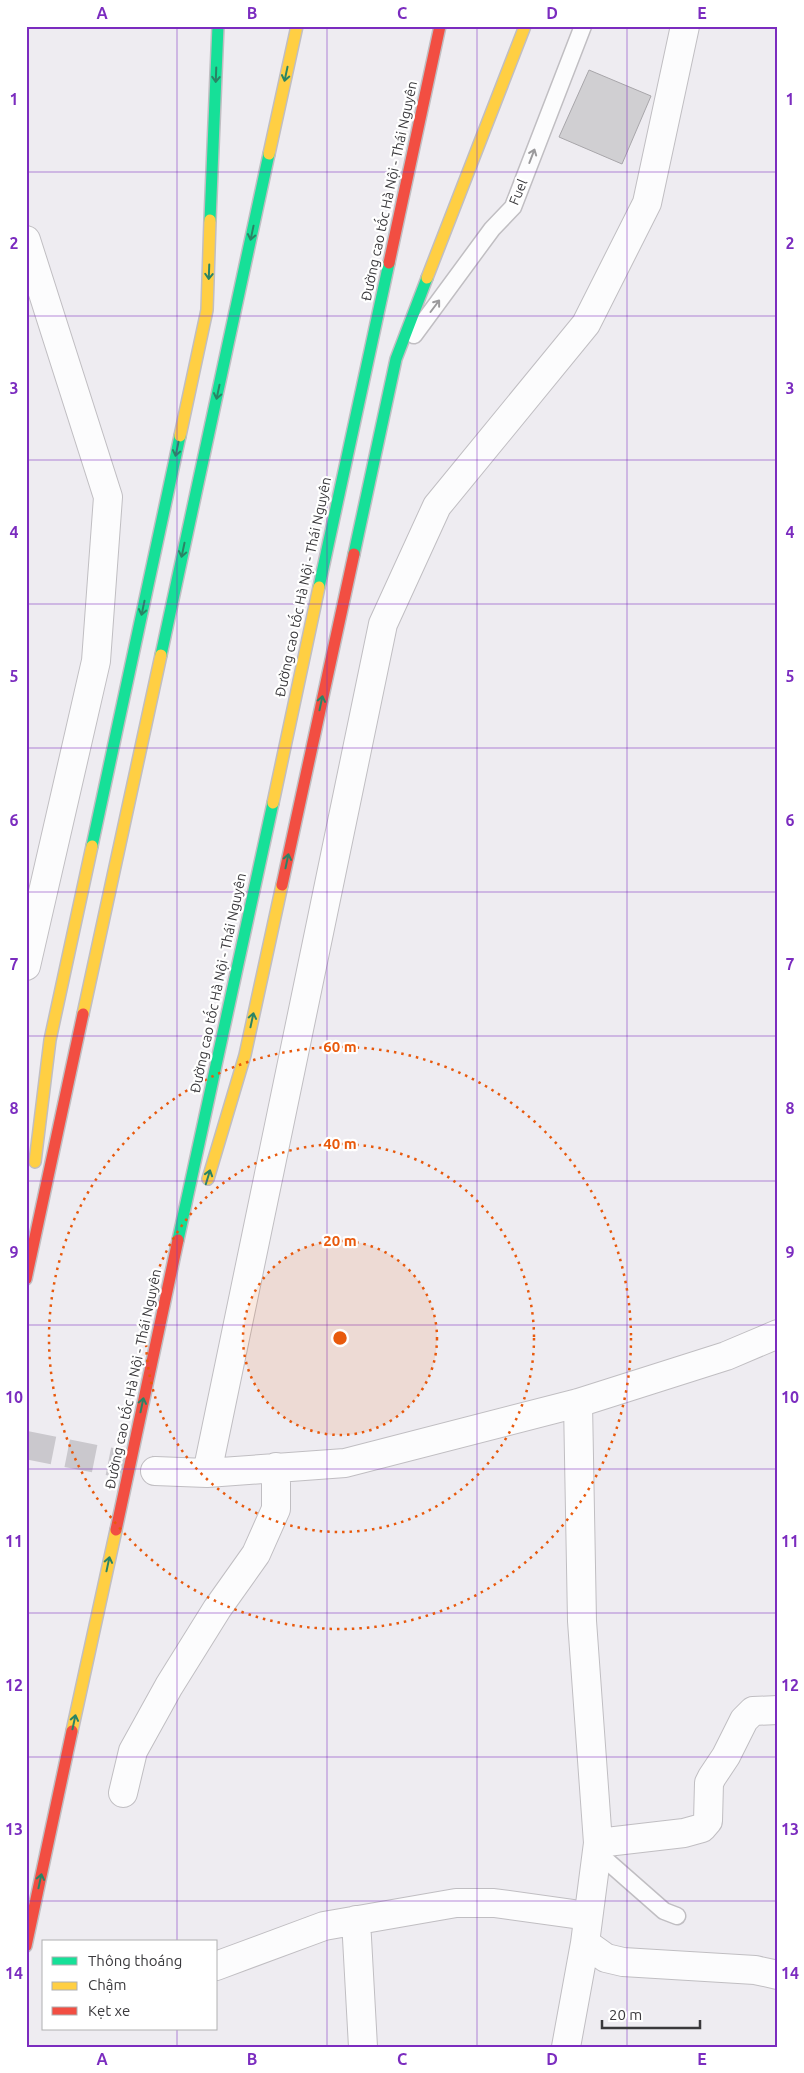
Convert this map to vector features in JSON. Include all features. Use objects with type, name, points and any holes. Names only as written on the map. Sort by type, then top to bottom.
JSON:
[{"type":"highway","points":[[34,1176],[50,1040],[207,310],[218,26]]},
{"type":"highway","points":[[26,1279],[296,26]]},
{"type":"highway","name":"Đường cao tốc Hà Nội - Thái Nguyên","points":[[26,1946],[440,26]]},
{"type":"highway","points":[[205,1186],[245,1055],[396,359],[526,26]]},
{"type":"highway","points":[[26,1235],[30,1206]]},
{"type":"highway","points":[[149,1374],[191,1233]]},
{"type":"street","points":[[207,1473],[383,624],[437,506],[586,324],[647,204],[685,26]]},
{"type":"street","points":[[26,240],[108,497],[96,661],[26,966]]},
{"type":"street","points":[[155,1471],[207,1473],[345,1463],[578,1403],[726,1356],[778,1334]]},
{"type":"street","points":[[566,2047],[585,1943],[598,1848],[582,1621],[578,1403]]},
{"type":"street","points":[[123,1793],[133,1751],[168,1686],[217,1609],[256,1554],[276,1509],[276,1467]]},
{"type":"street","points":[[598,1848],[684,1833],[702,1828],[708,1821],[709,1783],[726,1756],[744,1720],[752,1711],[778,1710]]},
{"type":"street","points":[[218,1965],[324,1926],[456,1902],[494,1903],[588,1916]]},
{"type":"street","points":[[356,1920],[363,2047]]},
{"type":"street","points":[[585,1943],[606,1958],[623,1962],[755,1970],[778,1975]]},
{"type":"lane","name":"Fuel","points":[[396,359],[492,229],[513,207],[583,26]]},
{"type":"lane","points":[[598,1848],[664,1911],[677,1916]]},
{"type":"building","points":[[589,70],[651,96],[622,164],[559,137]]},
{"type":"tunnel","points":[[26,1445],[152,1470]]},
{"type":"traffic: fast","points":[[210,220],[218,26]]},
{"type":"traffic: fast","points":[[161,655],[269,154]]},
{"type":"traffic: fast","points":[[319,587],[389,263]]},
{"type":"traffic: fast","points":[[354,554],[396,359],[427,278]]},
{"type":"traffic: fast","points":[[92,846],[180,436]]},
{"type":"traffic: fast","points":[[178,1240],[273,803]]},
{"type":"traffic: slow","points":[[269,154],[297,26]]},
{"type":"traffic: slow","points":[[427,278],[525,26]]},
{"type":"traffic: slow","points":[[180,436],[207,310],[210,220]]},
{"type":"traffic: slow","points":[[273,803],[319,587]]},
{"type":"traffic: slow","points":[[83,1014],[161,655]]},
{"type":"traffic: slow","points":[[35,1162],[50,1040],[92,846]]},
{"type":"traffic: slow","points":[[208,1179],[245,1055],[282,885]]},
{"type":"traffic: slow","points":[[72,1731],[116,1530]]},
{"type":"traffic: jam","points":[[389,263],[440,26]]},
{"type":"traffic: jam","points":[[282,885],[354,554]]},
{"type":"traffic: jam","points":[[26,1279],[83,1014]]},
{"type":"traffic: jam","points":[[116,1530],[178,1240]]},
{"type":"traffic: jam","points":[[26,1946],[72,1731]]}]
